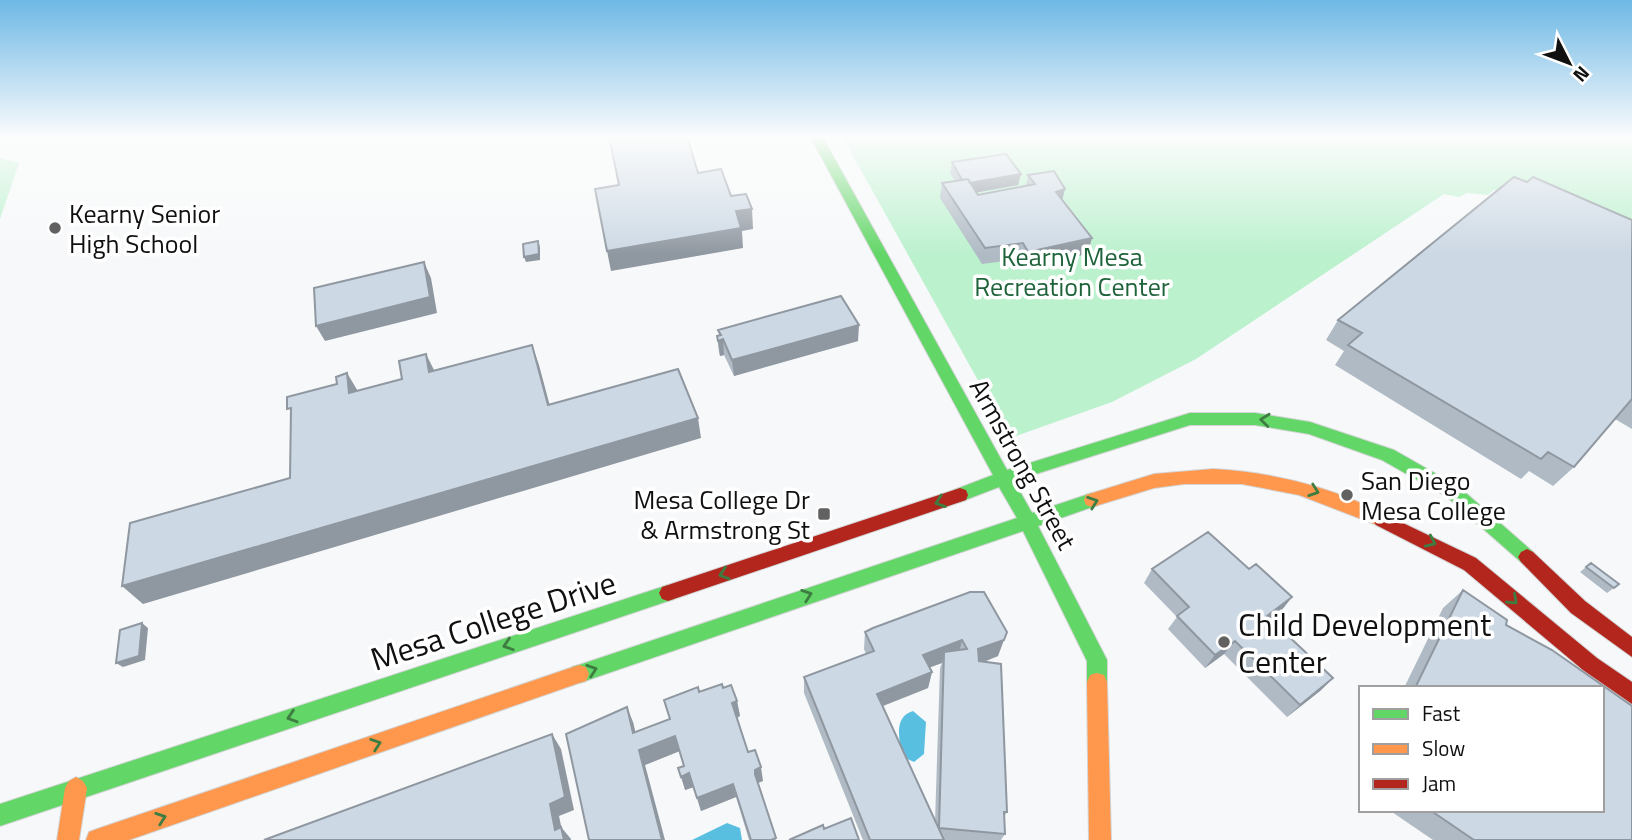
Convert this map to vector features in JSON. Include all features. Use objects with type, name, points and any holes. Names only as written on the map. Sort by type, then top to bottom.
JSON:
[{"type":"street","name":"Armstrong Street","points":[[837,175],[1028,523],[1097,660],[1100,840]]},
{"type":"street","name":"Mesa College Drive","points":[[0,815],[944,501],[1003,478],[1149,430],[1207,417],[1255,419],[1310,428],[1355,441],[1421,472],[1467,502],[1578,607],[1632,648]]},
{"type":"street","points":[[97,840],[956,544],[1152,481],[1184,475],[1259,476],[1293,484],[1354,506],[1452,552],[1586,663],[1632,694]]},
{"type":"street","points":[[68,840],[76,788]]},
{"type":"green space","points":[[0,175],[15,175],[0,219]]},
{"type":"green space","name":"Kearny Mesa Recreation Center","points":[[864,175],[1632,175],[1632,248],[1494,190],[1488,195],[1467,193],[1459,197],[1444,194],[1196,359],[1112,402],[1010,438]]},
{"type":"water","points":[[913,711],[926,722],[924,754],[914,762],[903,757],[899,730],[902,718]]},
{"type":"water","points":[[727,823],[740,828],[742,840],[692,840]]},
{"type":"building","points":[[617,175],[723,175],[731,196],[746,194],[752,209],[736,211],[741,228],[607,251],[595,189],[619,185]]},
{"type":"building","points":[[959,175],[1014,175],[970,183],[968,179],[962,180]]},
{"type":"building","points":[[1028,175],[1057,175],[1065,189],[1056,192],[1092,238],[1028,252],[1023,243],[985,248],[942,183],[968,179],[978,195],[1035,184]]},
{"type":"building","points":[[1514,177],[1527,182],[1533,177],[1632,220],[1632,399],[1574,467],[1548,452],[1541,459],[1348,345],[1362,333],[1338,320]]},
{"type":"building","points":[[538,241],[539,254],[524,257],[523,244]]},
{"type":"building","points":[[424,262],[430,297],[316,326],[314,288]]},
{"type":"building","points":[[841,296],[859,325],[732,360],[723,339],[718,341],[717,336],[721,335],[718,330]]},
{"type":"building","points":[[532,345],[548,405],[678,369],[698,418],[122,586],[130,523],[290,478],[291,408],[287,409],[287,397],[337,384],[336,377],[347,373],[349,393],[402,379],[399,361],[426,354],[429,372]]},
{"type":"building","name":"Child Development Center","points":[[1208,532],[1249,569],[1256,564],[1292,597],[1267,616],[1333,678],[1300,705],[1235,641],[1215,655],[1177,616],[1189,607],[1152,569]]},
{"type":"building","points":[[1591,563],[1619,584],[1614,588],[1586,567]]},
{"type":"building","points":[[1463,590],[1507,620],[1506,625],[1552,650],[1603,686],[1416,686]]},
{"type":"building","points":[[970,592],[984,592],[1007,632],[1004,640],[978,649],[979,661],[1001,664],[1007,812],[1004,812],[1005,834],[939,828],[944,652],[967,649],[962,640],[923,655],[932,672],[877,694],[944,840],[870,840],[804,677],[874,651],[865,632]]},
{"type":"building","points":[[142,623],[139,656],[116,663],[120,630]]},
{"type":"building","points":[[722,684],[723,688],[731,685],[737,701],[732,703],[748,752],[755,750],[761,767],[755,770],[755,774],[776,838],[751,840],[733,784],[697,798],[689,773],[681,777],[678,768],[684,766],[675,736],[639,750],[662,840],[589,840],[566,734],[627,707],[633,733],[670,719],[664,700],[698,687],[699,692]]},
{"type":"building","points":[[1604,686],[1632,706],[1632,840],[1474,840],[1433,812],[1604,812]]},
{"type":"building","points":[[552,734],[565,797],[550,804],[555,830],[561,827],[564,840],[264,840]]},
{"type":"building","points":[[851,818],[859,840],[789,840],[823,825],[824,829]]},
{"type":"traffic: fast","points":[[837,175],[1028,523],[1097,660],[1097,682]]},
{"type":"traffic: fast","points":[[960,495],[1003,478],[1190,419],[1255,419],[1310,428],[1388,455],[1453,492],[1527,557]]},
{"type":"traffic: fast","points":[[579,674],[1092,500]]},
{"type":"traffic: fast","points":[[0,815],[668,593]]},
{"type":"traffic: slow","points":[[1092,500],[1154,481],[1213,476],[1299,488],[1382,520]]},
{"type":"traffic: slow","points":[[97,840],[579,674]]},
{"type":"traffic: slow","points":[[1097,682],[1100,840]]},
{"type":"traffic: slow","points":[[68,840],[76,788]]},
{"type":"traffic: jam","points":[[668,593],[960,495]]},
{"type":"traffic: jam","points":[[1382,520],[1470,564],[1590,664],[1632,694]]},
{"type":"traffic: jam","points":[[1527,557],[1578,607],[1632,648]]},
{"type":"place","name":"Kearny Senior High School","points":[[55,228]]},
{"type":"place","name":"San Diego Mesa College","points":[[1347,495]]},
{"type":"place","name":"Mesa College Dr & Armstrong St","points":[[824,514]]},
{"type":"place","name":"Child Development Center","points":[[1224,642]]}]
